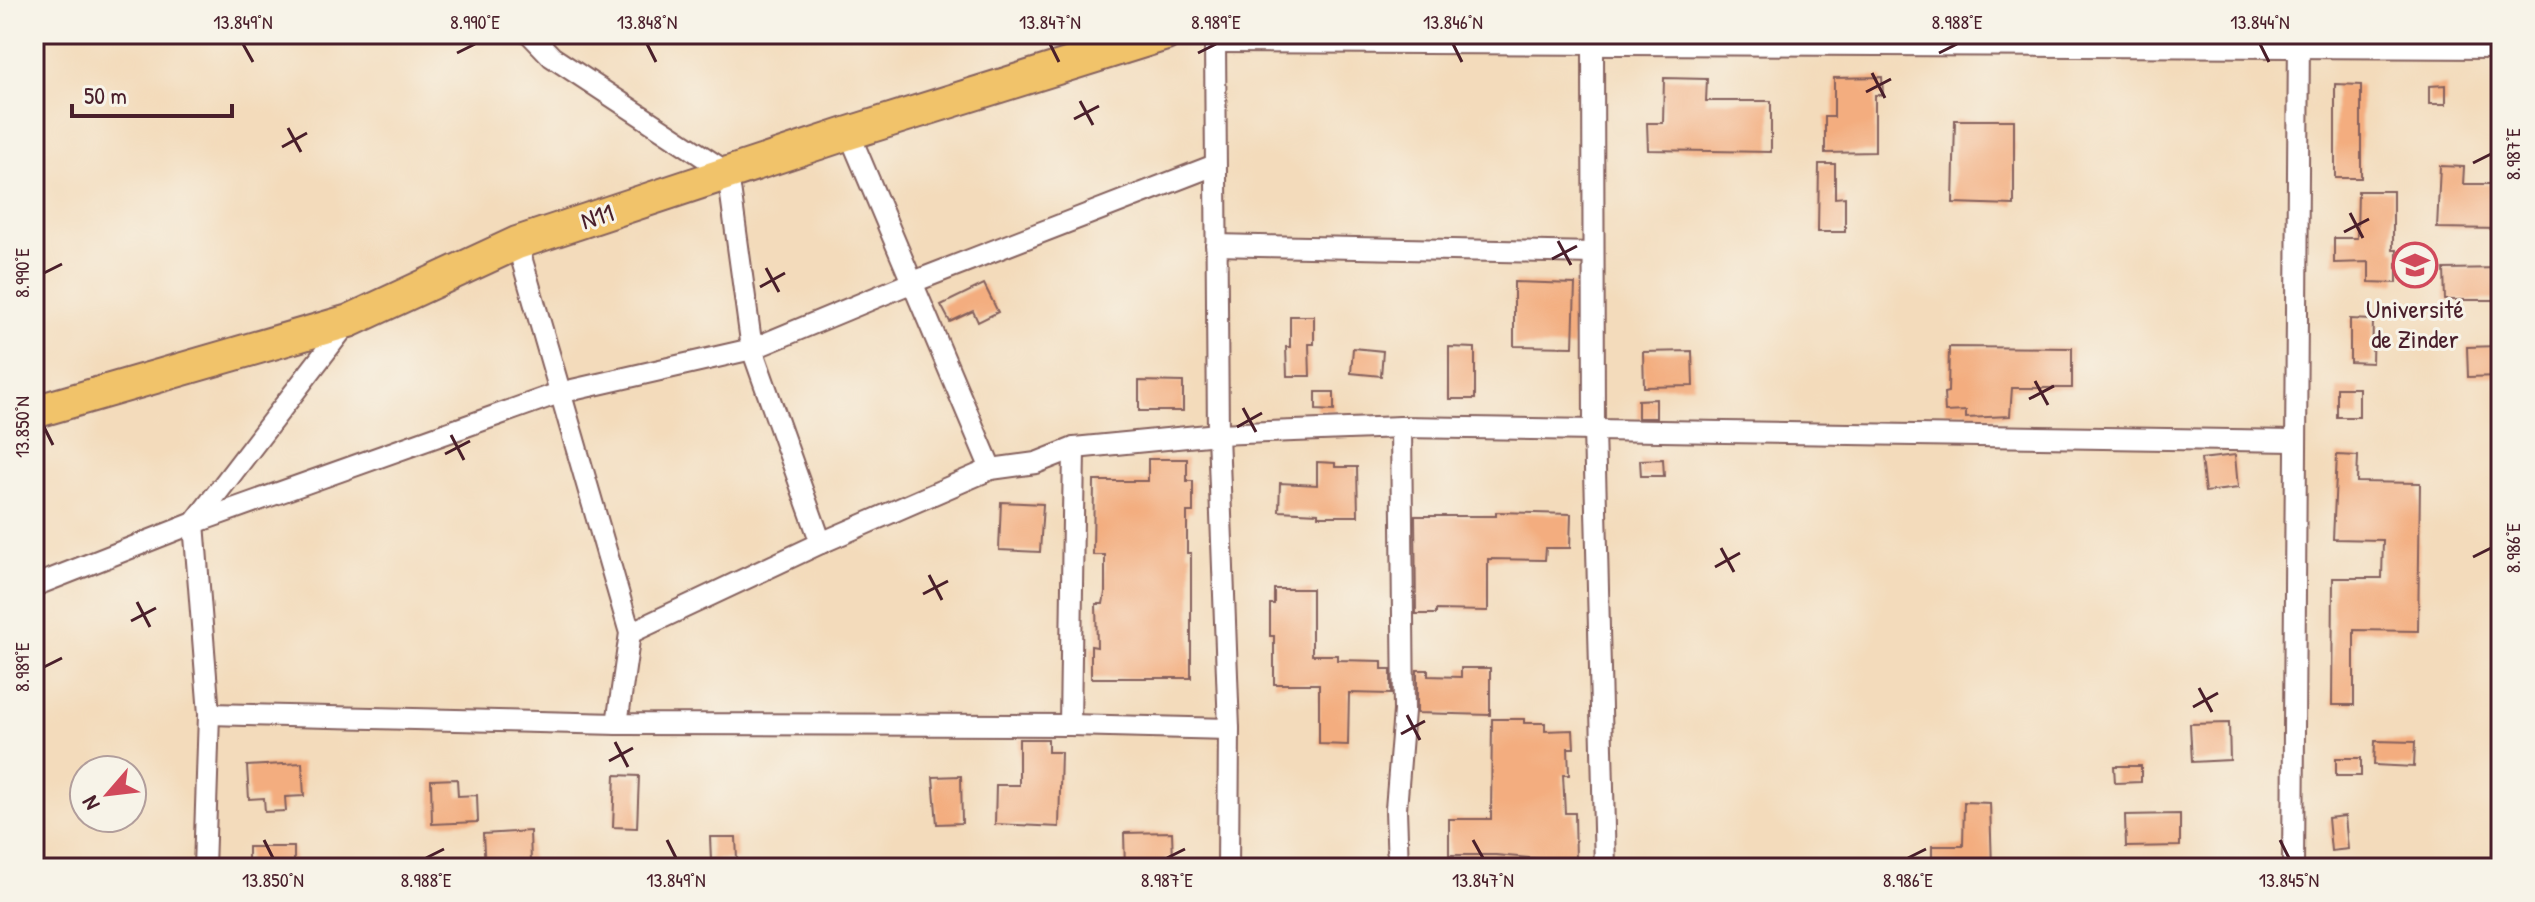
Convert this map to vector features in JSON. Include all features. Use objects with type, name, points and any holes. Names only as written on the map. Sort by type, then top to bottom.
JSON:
[{"type":"main road","name":"N11","points":[[34,412],[349,321],[517,243],[849,133],[1166,34]]},
{"type":"street","points":[[530,34],[552,57],[728,173],[752,349],[821,543]]},
{"type":"street","points":[[1228,868],[1229,729],[1218,434],[1213,38],[1593,44],[2299,41],[2501,48]]},
{"type":"street","points":[[2293,868],[2299,41]]},
{"type":"street","points":[[1593,44],[1594,429],[1605,868]]},
{"type":"street","points":[[849,133],[991,469]]},
{"type":"street","points":[[34,586],[194,523],[559,393],[752,349],[913,282],[1215,165]]},
{"type":"street","points":[[517,243],[630,633],[617,724]]},
{"type":"street","points":[[1216,245],[1593,253]]},
{"type":"street","points":[[204,868],[209,714],[194,523],[349,321]]},
{"type":"street","points":[[630,633],[821,543],[991,469],[1036,463],[1074,448],[1218,434],[1401,427],[2295,441]]},
{"type":"street","points":[[1398,868],[1396,809],[1404,711],[1401,427]]},
{"type":"street","points":[[1070,725],[1074,448]]},
{"type":"street","points":[[209,714],[617,724],[1070,725],[1229,729]]},
{"type":"building","points":[[1882,77],[1883,95],[1875,95],[1875,152],[1825,153],[1825,117],[1834,117],[1834,78]]},
{"type":"building","points":[[1664,78],[1707,79],[1706,101],[1771,101],[1771,152],[1648,150],[1647,123],[1663,123]]},
{"type":"building","points":[[2335,84],[2361,85],[2361,178],[2335,178]]},
{"type":"building","points":[[2446,85],[2446,104],[2429,104],[2429,86]]},
{"type":"building","points":[[1955,120],[2014,120],[2014,205],[1953,203]]},
{"type":"building","points":[[1819,164],[1835,164],[1835,198],[1845,197],[1845,232],[1818,232]]},
{"type":"building","points":[[2440,166],[2464,167],[2463,184],[2501,184],[2501,229],[2437,228]]},
{"type":"building","points":[[2358,191],[2393,191],[2393,250],[2397,250],[2397,283],[2369,282],[2369,262],[2334,263],[2334,238],[2357,238]]},
{"type":"building","points":[[2501,268],[2501,300],[2445,300],[2444,269]]},
{"type":"building","points":[[1514,282],[1575,284],[1573,347],[1514,346]]},
{"type":"building","points":[[984,284],[998,312],[978,322],[973,311],[950,322],[941,305]]},
{"type":"building","points":[[1290,316],[1314,316],[1314,344],[1309,344],[1310,376],[1287,376],[1286,347],[1290,347]]},
{"type":"building","points":[[2350,319],[2373,320],[2372,363],[2350,362]]},
{"type":"building","points":[[2498,346],[2499,376],[2468,377],[2467,347]]},
{"type":"building","points":[[1449,347],[1475,348],[1475,399],[1449,399]]},
{"type":"building","points":[[1949,347],[2072,348],[2072,388],[2012,388],[2010,416],[1966,418],[1966,411],[1945,412]]},
{"type":"building","points":[[1353,348],[1383,351],[1381,376],[1351,373]]},
{"type":"building","points":[[1692,351],[1693,386],[1644,387],[1643,352]]},
{"type":"building","points":[[1139,381],[1183,382],[1183,411],[1139,411]]},
{"type":"building","points":[[2337,388],[2359,388],[2359,417],[2337,417]]},
{"type":"building","points":[[1316,392],[1334,392],[1334,411],[1316,410]]},
{"type":"building","points":[[1656,399],[1656,418],[1638,418],[1638,400]]},
{"type":"building","points":[[2235,455],[2238,488],[2205,492],[2201,459]]},
{"type":"building","points":[[2337,455],[2358,456],[2357,482],[2420,483],[2418,631],[2354,630],[2354,705],[2332,705],[2333,578],[2382,578],[2383,540],[2333,539]]},
{"type":"building","points":[[1148,459],[1187,459],[1187,481],[1193,481],[1193,512],[1187,512],[1187,553],[1191,553],[1191,678],[1091,678],[1091,646],[1097,647],[1096,604],[1103,604],[1105,593],[1105,555],[1093,555],[1094,481],[1148,481]]},
{"type":"building","points":[[1663,459],[1664,476],[1641,476],[1640,460]]},
{"type":"building","points":[[1317,462],[1335,463],[1335,467],[1357,467],[1358,516],[1318,516],[1318,513],[1279,511],[1280,483],[1317,485]]},
{"type":"building","points":[[1001,502],[1043,504],[1040,552],[999,550]]},
{"type":"building","points":[[1496,512],[1571,514],[1570,548],[1546,548],[1545,560],[1488,559],[1488,611],[1436,610],[1436,614],[1416,614],[1415,516],[1496,516]]},
{"type":"building","points":[[1274,589],[1312,589],[1312,655],[1337,655],[1337,660],[1382,661],[1382,669],[1391,669],[1391,694],[1349,693],[1348,745],[1319,744],[1319,684],[1274,684],[1270,604],[1274,604]]},
{"type":"building","points":[[1461,668],[1490,668],[1490,715],[1417,713],[1417,670],[1428,670],[1428,676],[1461,677]]},
{"type":"building","points":[[1492,719],[1524,719],[1524,723],[1545,723],[1545,731],[1573,730],[1574,748],[1568,748],[1569,775],[1563,775],[1565,813],[1575,813],[1576,862],[1496,855],[1449,855],[1449,819],[1491,819]]},
{"type":"building","points":[[2229,723],[2230,760],[2192,762],[2190,724]]},
{"type":"building","points":[[1019,739],[1048,739],[1048,752],[1061,752],[1059,827],[995,824],[996,785],[1019,785]]},
{"type":"building","points":[[2375,741],[2415,742],[2414,767],[2374,765]]},
{"type":"building","points":[[2336,758],[2361,758],[2361,776],[2336,776]]},
{"type":"building","points":[[302,763],[304,796],[285,797],[286,811],[265,812],[264,798],[249,799],[247,766]]},
{"type":"building","points":[[2114,766],[2141,766],[2141,782],[2115,783]]},
{"type":"building","points":[[615,775],[639,776],[637,828],[613,827]]},
{"type":"building","points":[[961,776],[962,823],[937,824],[933,777]]},
{"type":"building","points":[[457,779],[458,796],[477,795],[478,822],[432,824],[431,780]]},
{"type":"building","points":[[1964,802],[1990,803],[1992,868],[1932,868],[1932,846],[1963,846]]},
{"type":"building","points":[[2180,814],[2180,846],[2126,847],[2125,815]]},
{"type":"building","points":[[2345,816],[2348,849],[2331,851],[2328,818]]},
{"type":"building","points":[[530,831],[531,862],[508,863],[508,868],[485,868],[483,834]]},
{"type":"building","points":[[1172,832],[1173,859],[1165,859],[1165,868],[1125,868],[1124,833]]},
{"type":"building","points":[[710,837],[736,837],[737,859],[711,860]]},
{"type":"building","points":[[248,847],[294,847],[294,868],[248,868]]},
{"type":"place","name":"Université de Zinder","points":[[2415,265]]}]
